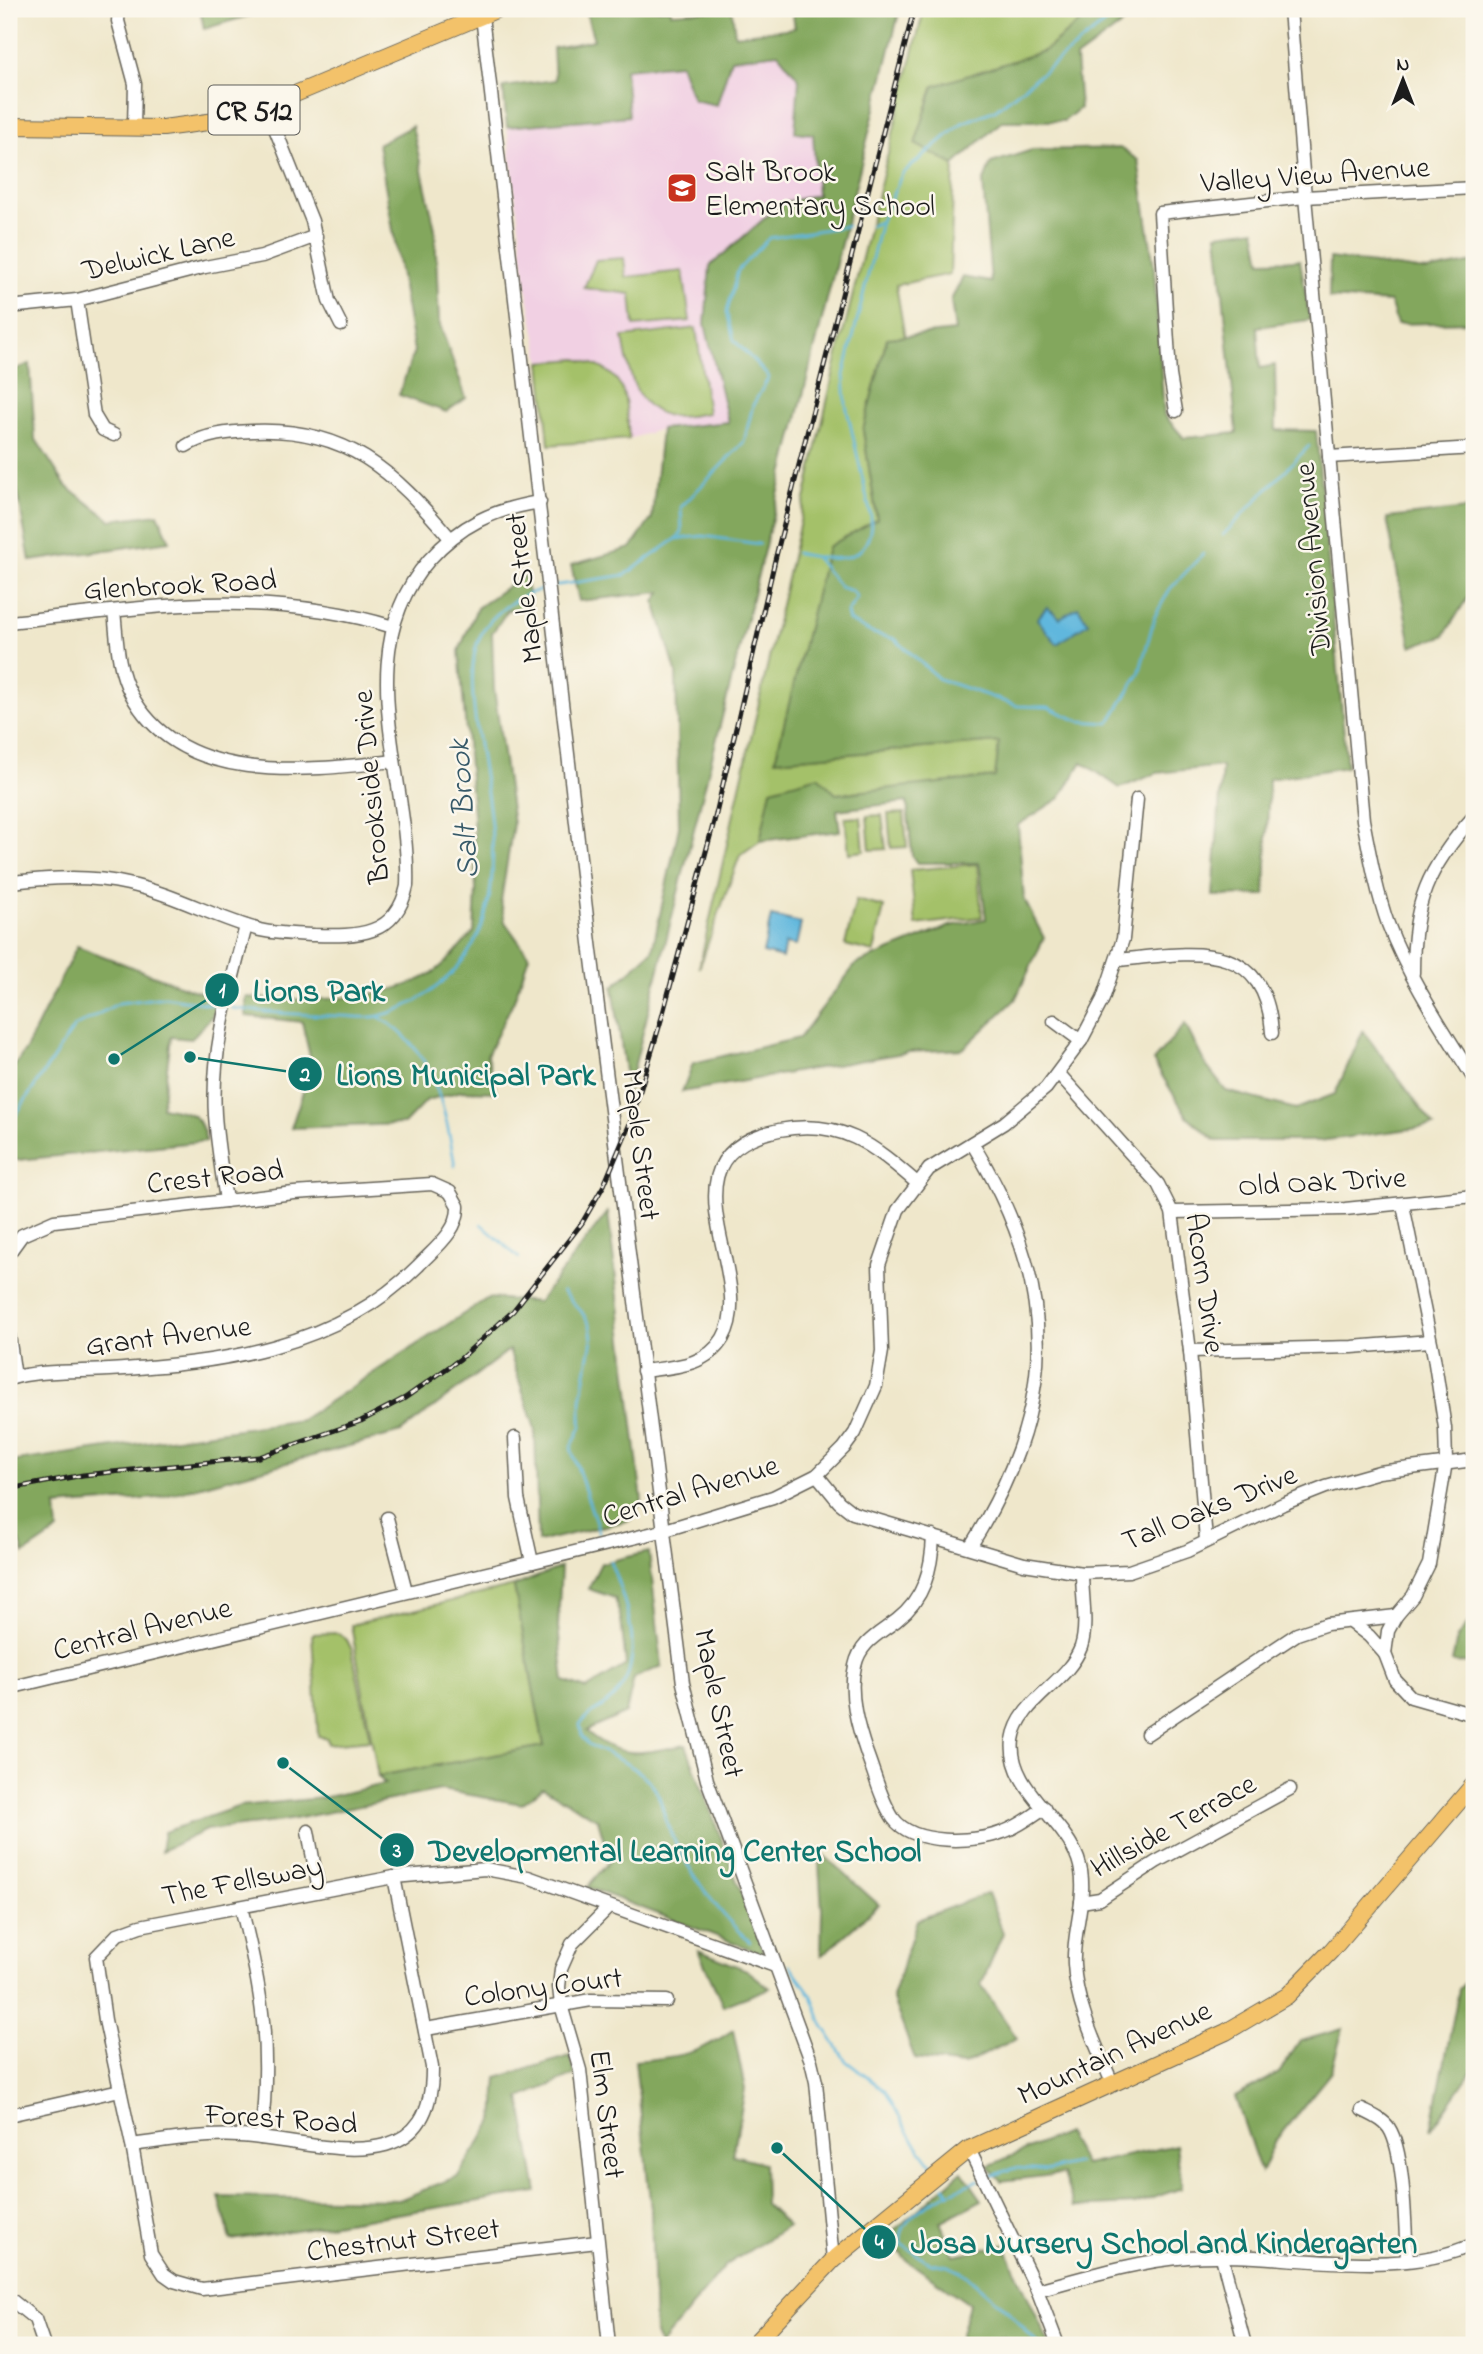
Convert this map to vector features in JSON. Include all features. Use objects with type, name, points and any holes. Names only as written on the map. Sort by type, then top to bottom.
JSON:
[{"type":"main road","name":"CR 512","points":[[9,126],[193,126],[266,106],[498,9]]},
{"type":"main road","name":"Mountain Avenue","points":[[753,2345],[833,2260],[969,2148],[1226,2032],[1287,1996],[1337,1945],[1474,1784]]},
{"type":"street","points":[[119,9],[118,21],[135,84],[134,127]]},
{"type":"street","name":"Division Avenue","points":[[1290,9],[1328,457],[1363,820],[1373,877],[1389,925],[1413,977],[1474,1079]]},
{"type":"street","name":"Maple Street","points":[[482,16],[662,1531],[683,1683],[707,1780],[775,1966],[804,2036],[816,2082],[833,2260]]},
{"type":"street","points":[[266,106],[316,236],[329,301],[341,325]]},
{"type":"street","name":"Valley View Avenue","points":[[1176,411],[1170,375],[1160,213],[1305,197],[1474,188]]},
{"type":"street","name":"Delwick Lane","points":[[9,307],[77,300],[205,267],[261,256],[316,236]]},
{"type":"street","points":[[77,300],[94,415],[103,430],[114,435]]},
{"type":"street","points":[[186,446],[201,437],[256,430],[288,432],[330,441],[370,459],[396,478],[450,538]]},
{"type":"street","points":[[1328,457],[1474,448]]},
{"type":"street","name":"Brookside Drive","points":[[10,881],[92,879],[125,883],[164,892],[246,926],[297,934],[357,934],[379,928],[393,917],[405,898],[408,875],[387,683],[393,627],[413,581],[450,538],[483,516],[512,506],[540,502]]},
{"type":"street","name":"Glenbrook Road","points":[[9,622],[233,602],[283,604],[354,615],[393,627]]},
{"type":"street","points":[[114,611],[121,666],[131,695],[149,720],[173,743],[212,759],[283,768],[319,769],[394,761]]},
{"type":"street","name":"Central Avenue","points":[[9,1688],[662,1531],[773,1497],[817,1475],[855,1433],[876,1386],[882,1351],[878,1265],[892,1222],[917,1183],[947,1155],[972,1143],[1026,1107],[1059,1074],[1081,1041],[1103,999],[1123,939],[1137,799]]},
{"type":"street","points":[[1413,977],[1413,937],[1425,884],[1452,841],[1474,816]]},
{"type":"street","points":[[9,866],[9,915]]},
{"type":"street","points":[[226,1200],[215,1114],[216,1071],[223,1015],[246,926]]},
{"type":"street","points":[[1118,960],[1190,953],[1205,954],[1235,963],[1264,988],[1271,1011],[1272,1033]]},
{"type":"street","points":[[1054,1021],[1081,1041]]},
{"type":"street","points":[[1460,1057],[1474,1055]]},
{"type":"street","name":"Acorn Drive","points":[[1059,1074],[1158,1184],[1171,1212],[1190,1350],[1206,1540]]},
{"type":"street","points":[[643,1371],[701,1360],[718,1346],[728,1328],[731,1302],[715,1199],[722,1166],[744,1143],[786,1129],[812,1127],[837,1130],[872,1145],[917,1183]]},
{"type":"street","points":[[970,1547],[1002,1493],[1015,1463],[1035,1393],[1038,1366],[1035,1292],[1028,1265],[1007,1206],[972,1143]]},
{"type":"street","name":"Crest Road","points":[[9,1253],[22,1235],[54,1221],[295,1193],[439,1186]]},
{"type":"street","name":"Grant Avenue","points":[[12,1378],[203,1363],[253,1354],[309,1335],[381,1297],[439,1245],[454,1227],[458,1215],[455,1198],[439,1186]]},
{"type":"street","name":"Old Oak Drive","points":[[1171,1212],[1345,1209],[1474,1196]]},
{"type":"street","points":[[1385,1654],[1388,1631],[1396,1616],[1413,1597],[1429,1564],[1447,1462],[1445,1428],[1404,1205]]},
{"type":"street","points":[[9,1335],[12,1378]]},
{"type":"street","points":[[1190,1350],[1353,1347],[1430,1341]]},
{"type":"street","points":[[515,1438],[518,1499],[532,1562]]},
{"type":"street","name":"Tall Oaks Drive","points":[[817,1475],[839,1502],[853,1513],[1024,1564],[1082,1573],[1146,1567],[1326,1487],[1379,1472],[1474,1460]]},
{"type":"street","points":[[387,1518],[406,1591]]},
{"type":"street","points":[[933,1536],[930,1570],[918,1597],[899,1619],[867,1642],[854,1668],[857,1723],[879,1789],[899,1825],[914,1835],[931,1839],[1002,1833],[1044,1808]]},
{"type":"street","points":[[1082,1573],[1083,1638],[1080,1650],[1064,1675],[1025,1713],[1013,1741],[1023,1780],[1068,1839],[1077,1858],[1081,1902],[1074,1974],[1085,2016],[1113,2085]]},
{"type":"street","points":[[1147,1734],[1297,1634],[1326,1624],[1396,1616]]},
{"type":"street","points":[[1352,1623],[1369,1636],[1385,1654],[1395,1679],[1411,1697],[1474,1715]]},
{"type":"street","name":"Hillside Terrace","points":[[1081,1902],[1100,1899],[1164,1857],[1290,1790]]},
{"type":"street","points":[[308,1831],[319,1891]]},
{"type":"street","name":"The Fellsway","points":[[215,2288],[202,2289],[179,2284],[157,2265],[148,2243],[132,2145],[100,1997],[96,1957],[108,1941],[129,1929],[319,1891],[394,1877],[485,1869],[528,1877],[607,1908],[775,1966]]},
{"type":"street","name":"Forest Road","points":[[132,2145],[206,2137],[261,2138],[352,2151],[384,2146],[406,2134],[422,2117],[430,2097],[432,2067],[394,1877]]},
{"type":"street","points":[[241,1907],[259,1983],[268,2048],[261,2138]]},
{"type":"street","name":"Elm Street","points":[[607,1908],[583,1930],[567,1952],[560,1978],[561,2004],[580,2070],[609,2345]]},
{"type":"street","name":"Colony Court","points":[[426,2029],[591,2000],[667,2001]]},
{"type":"street","points":[[9,2115],[120,2090]]},
{"type":"street","points":[[1362,2110],[1382,2121],[1392,2133],[1402,2180],[1407,2259]]},
{"type":"street","points":[[969,2148],[1037,2290],[1059,2345]]},
{"type":"street","name":"Chestnut Street","points":[[215,2288],[597,2242]]},
{"type":"street","points":[[1037,2290],[1188,2257],[1338,2263],[1443,2255],[1474,2245]]},
{"type":"street","points":[[1222,2257],[1245,2345]]},
{"type":"street","points":[[9,2298],[35,2319],[44,2345]]},
{"type":"shaded area","points":[[778,53],[799,79],[795,131],[813,134],[817,196],[705,324],[728,422],[661,429],[629,439],[549,445],[541,362],[527,291],[507,127],[629,116],[624,69],[680,64],[693,99],[717,105],[731,59]]},
{"type":"green space","points":[[200,9],[250,9],[251,15],[204,29]]},
{"type":"green space","points":[[585,9],[671,9],[671,13],[732,9],[735,35],[795,28],[792,9],[900,9],[628,1092],[613,987],[652,951],[679,827],[676,672],[655,602],[661,592],[579,601],[571,565],[631,548],[652,518],[661,429],[728,422],[705,324],[710,266],[782,203],[817,195],[813,134],[795,132],[799,79],[778,53],[731,59],[717,105],[693,100],[680,64],[625,69],[629,116],[507,127],[503,87],[555,80],[553,48],[594,40]]},
{"type":"green space","points":[[924,9],[1096,9],[1044,51],[933,87],[916,143],[954,165],[950,274],[896,285],[905,338],[887,339],[863,430],[877,519],[828,547],[776,760],[1000,742],[995,778],[836,794],[772,789],[760,841],[740,855],[699,968],[836,362]]},
{"type":"green space","points":[[1096,9],[1143,9],[1076,58],[1080,108],[1064,121],[1002,121],[954,165],[915,144],[934,86],[1044,51]]},
{"type":"green space","points":[[412,126],[435,229],[439,322],[466,398],[446,412],[399,395],[414,351],[378,144]]},
{"type":"green space","points":[[1120,148],[1138,160],[1154,267],[1164,415],[1184,438],[1237,433],[1217,234],[1255,229],[1261,261],[1300,260],[1310,320],[1257,327],[1260,368],[1275,365],[1276,430],[1316,431],[1347,767],[1269,779],[1265,895],[1213,896],[1222,766],[1157,773],[1120,788],[1082,762],[1060,798],[1018,825],[1024,899],[1044,938],[1015,1000],[963,1049],[909,1052],[682,1092],[693,1063],[799,1038],[856,964],[950,926],[986,919],[979,863],[917,863],[912,856],[907,802],[837,810],[840,831],[760,841],[771,789],[818,776],[836,794],[995,777],[999,742],[775,760],[828,547],[877,519],[863,430],[887,338],[955,331],[951,300],[963,277],[991,282],[983,183],[991,163],[1032,150]]},
{"type":"green space","points":[[624,258],[626,277],[683,271],[690,321],[634,326],[631,294],[584,288],[596,260]]},
{"type":"green space","points":[[1330,258],[1426,271],[1474,262],[1474,322],[1397,324],[1390,302],[1329,298]]},
{"type":"green space","points":[[696,328],[708,413],[679,417],[658,412],[640,396],[634,385],[623,337]]},
{"type":"green space","points":[[577,359],[606,370],[621,386],[629,439],[549,445],[541,362]]},
{"type":"green space","points":[[30,364],[35,438],[66,486],[111,520],[158,514],[170,541],[30,561],[9,445],[9,372]]},
{"type":"green space","points":[[1474,508],[1474,587],[1444,636],[1411,646],[1387,518]]},
{"type":"green space","points":[[524,575],[531,607],[508,610],[492,633],[494,689],[513,824],[501,901],[505,922],[529,956],[514,1000],[487,1055],[496,1092],[462,1091],[427,1100],[404,1124],[291,1128],[312,1065],[302,1022],[246,1016],[246,997],[341,998],[390,990],[412,983],[437,970],[474,932],[476,889],[473,813],[459,651],[477,608]]},
{"type":"green space","points":[[904,813],[907,847],[891,848],[888,814]]},
{"type":"green space","points":[[882,815],[886,849],[870,850],[867,816]]},
{"type":"green space","points":[[861,817],[864,851],[849,853],[845,818]]},
{"type":"green space","points":[[977,864],[982,917],[916,925],[910,870]]},
{"type":"green space","points":[[856,900],[884,907],[874,952],[845,945]]},
{"type":"green space","points":[[77,946],[192,990],[219,996],[212,1016],[191,1039],[171,1037],[162,1107],[186,1112],[196,1118],[206,1141],[9,1161],[9,1074],[26,1049]]},
{"type":"green space","points":[[1185,1024],[1205,1064],[1226,1091],[1296,1109],[1335,1094],[1363,1031],[1434,1126],[1319,1141],[1216,1141],[1187,1116],[1153,1061]]},
{"type":"green space","points":[[608,1212],[642,1501],[630,1520],[538,1542],[535,1429],[509,1350],[401,1432],[157,1498],[56,1506],[58,1531],[24,1554],[16,1530],[9,1531],[9,1462],[301,1420],[488,1298],[538,1302]]},
{"type":"green space","points":[[649,1552],[662,1666],[634,1678],[626,1713],[586,1731],[599,1741],[622,1751],[645,1752],[686,1745],[764,1954],[587,1887],[610,1861],[598,1820],[543,1788],[522,1804],[441,1790],[284,1821],[206,1830],[161,1851],[164,1832],[240,1806],[322,1798],[385,1784],[378,1776],[544,1746],[514,1586],[561,1567],[558,1627],[564,1681],[586,1689],[626,1665],[621,1620],[615,1598],[588,1589],[601,1563]]},
{"type":"green space","points":[[514,1586],[544,1746],[378,1776],[351,1625]]},
{"type":"green space","points":[[1474,1615],[1474,1663],[1452,1662],[1457,1638]]},
{"type":"green space","points":[[338,1633],[347,1640],[352,1650],[370,1740],[328,1744],[327,1738],[318,1736],[312,1634]]},
{"type":"green space","points":[[818,1850],[879,1905],[821,1956],[822,1910]]},
{"type":"green space","points":[[988,1893],[1003,1933],[981,1985],[1017,2038],[964,2065],[915,2059],[892,1997],[917,1920]]},
{"type":"green space","points":[[698,1950],[747,1970],[770,1988],[723,2006]]},
{"type":"green space","points":[[1474,1973],[1474,2068],[1431,2130],[1459,1989]]},
{"type":"green space","points":[[1343,2029],[1331,2072],[1275,2141],[1261,2173],[1235,2097],[1279,2073],[1300,2041]]},
{"type":"green space","points":[[733,2030],[745,2089],[733,2155],[764,2163],[765,2204],[788,2226],[725,2266],[660,2345],[655,2334],[651,2210],[635,2061],[698,2050]]},
{"type":"green space","points":[[570,2056],[575,2075],[520,2098],[537,2192],[231,2240],[219,2197],[399,2200],[458,2176],[494,2120],[497,2078]]},
{"type":"green space","points":[[1066,2133],[1085,2165],[1176,2145],[1182,2188],[1135,2204],[1074,2207],[1063,2174],[1001,2181],[988,2166]]},
{"type":"green space","points":[[962,2171],[982,2200],[940,2222],[954,2255],[1004,2245],[1050,2345],[1010,2345],[1003,2336],[981,2345],[958,2345],[969,2304],[905,2259],[887,2237]]},
{"type":"water","points":[[1047,607],[1060,618],[1078,607],[1088,623],[1057,644],[1037,619]]},
{"type":"water","points":[[771,916],[801,923],[796,946],[785,944],[782,958],[763,953]]},
{"type":"waterway","name":"Salt Brook","points":[[796,553],[824,558],[848,557],[858,552],[870,532],[871,516],[846,405],[844,375],[881,221],[902,174],[962,123],[995,110],[1123,9]]},
{"type":"waterway","name":"Salt Brook","points":[[870,226],[881,221]]},
{"type":"waterway","name":"Salt Brook","points":[[677,538],[682,533],[681,507],[744,442],[753,405],[769,377],[734,340],[727,312],[738,270],[769,238],[847,226]]},
{"type":"waterway","points":[[1223,535],[1309,446]]},
{"type":"waterway","name":"Salt Brook","points":[[552,586],[625,575],[676,539],[703,536],[759,544]]},
{"type":"waterway","points":[[816,558],[840,587],[852,591],[857,597],[847,613],[849,621],[872,633],[895,639],[939,679],[1018,706],[1048,707],[1079,721],[1109,723],[1139,674],[1155,616],[1170,589],[1203,554]]},
{"type":"waterway","name":"Salt Brook","points":[[231,1008],[300,1014],[379,1016],[400,1009],[425,995],[451,974],[467,955],[486,913],[493,866],[490,815],[473,694],[474,657],[483,632],[499,612],[521,597],[546,588]]},
{"type":"waterway","name":"Salt Brook","points":[[9,1125],[74,1027],[119,1003],[165,997],[221,1006]]},
{"type":"waterway","points":[[379,1017],[398,1030],[425,1062],[441,1102],[455,1166]]},
{"type":"waterway","points":[[481,1224],[519,1258]]},
{"type":"waterway","points":[[562,1291],[590,1325],[592,1339],[581,1400],[581,1427],[571,1448],[599,1532]]},
{"type":"waterway","points":[[610,1561],[627,1610],[632,1645],[631,1662],[627,1678],[618,1692],[580,1724],[582,1737],[588,1744],[625,1763],[649,1781],[658,1794],[676,1844],[694,1875],[715,1904],[750,1942]]},
{"type":"waterway","points":[[790,1965],[812,1996],[822,2024],[846,2061],[885,2091],[913,2140],[933,2167]]},
{"type":"waterway","points":[[988,2177],[1015,2168],[1050,2170],[1078,2163]]},
{"type":"waterway","points":[[979,2180],[942,2196],[917,2212],[902,2232],[901,2244],[931,2263],[948,2266],[965,2274],[1011,2314],[1039,2345]]},
{"type":"waterway","points":[[944,2185],[949,2192]]},
{"type":"railway","points":[[9,1489],[83,1475],[259,1457],[361,1421],[405,1398],[460,1359],[513,1311],[582,1223],[604,1185],[631,1121],[662,1017],[716,814],[775,560],[914,9]]},
{"type":"place","name":"Salt Brook Elementary School","points":[[682,188]]},
{"type":"place","name":"Lions Municipal Park","points":[[190,1057]]},
{"type":"place","name":"Lions Park","points":[[114,1059]]},
{"type":"place","name":"Developmental Learning Center School","points":[[283,1763]]},
{"type":"place","name":"Josa Nursery School and Kindergarten","points":[[777,2148]]}]
